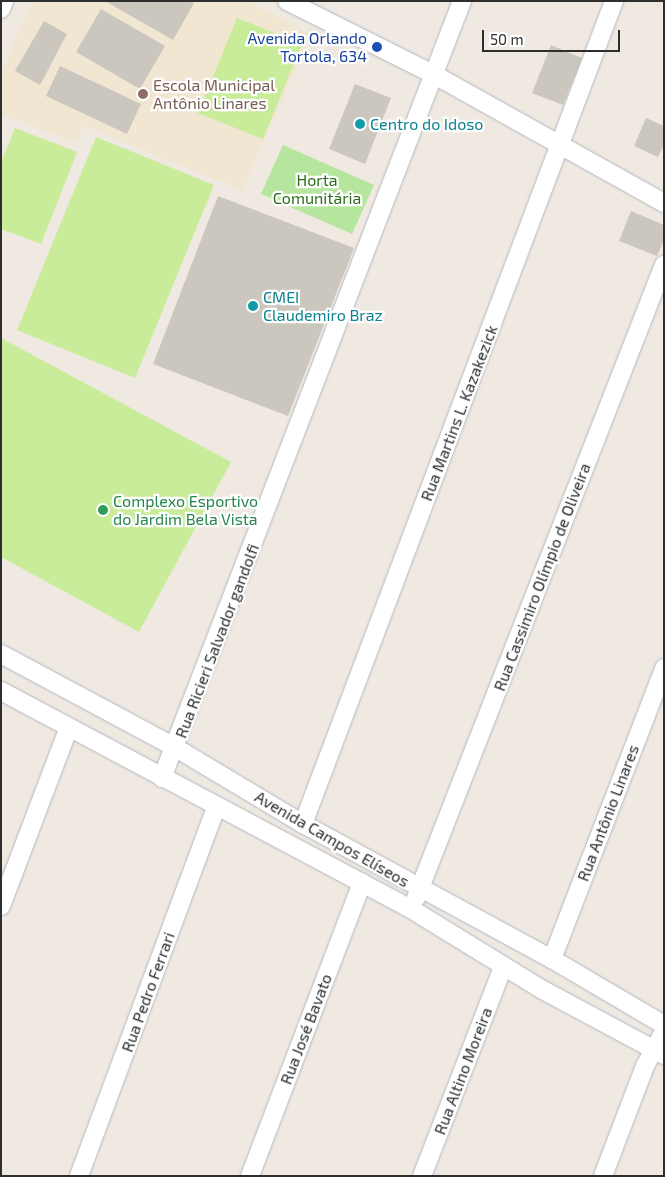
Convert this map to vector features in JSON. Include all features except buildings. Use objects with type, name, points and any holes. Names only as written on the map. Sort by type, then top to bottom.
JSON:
[{"type":"street","points":[[1,9],[4,1]]},
{"type":"street","points":[[287,1],[309,6],[664,202]]},
{"type":"street","name":"Rua Ricieri Salvador gandolfi","points":[[162,778],[176,748],[462,1]]},
{"type":"street","name":"Rua Martins L. Kazakezick","points":[[303,824],[614,1]]},
{"type":"street","name":"Rua Cassimiro Olímpio de Oliveira","points":[[411,909],[664,265]]},
{"type":"street","name":"Avenida Campos Elíseos","points":[[1,654],[176,748],[303,824],[552,959],[664,1024]]},
{"type":"street","name":"Rua Antônio Linares","points":[[552,959],[664,668]]},
{"type":"street","name":"Avenida Campos Elíseos","points":[[1,691],[216,808],[411,909],[503,967],[659,1053]]},
{"type":"street","points":[[1,906],[69,727]]},
{"type":"street","name":"Rua Pedro Ferrari","points":[[79,1176],[216,808]]},
{"type":"street","name":"Rua José Bavato","points":[[250,1176],[362,883]]},
{"type":"street","name":"Rua Altino Moreira","points":[[422,1176],[503,967]]},
{"type":"street","points":[[603,1176],[659,1053],[664,1032]]},
{"type":"shaded area","name":"Escola Municipal Antônio Linares","points":[[32,1],[249,1],[311,35],[242,190],[84,126],[76,143],[1,114],[1,74]]},
{"type":"green space","points":[[237,18],[302,44],[263,139],[198,113]]},
{"type":"green space","points":[[15,128],[77,152],[41,244],[1,229],[1,162]]},
{"type":"green space","points":[[96,137],[214,185],[135,378],[17,330]]},
{"type":"green space","name":"Horta Comunitária","points":[[283,145],[374,185],[352,234],[261,194]]},
{"type":"green space","name":"Complexo Esportivo do Jardim Bela Vista","points":[[1,338],[231,462],[139,632],[1,557]]},
{"type":"place","name":"Avenida Orlando Tortola, 634","points":[[377,47]]},
{"type":"place","name":"Escola Municipal Antônio Linares","points":[[143,94]]},
{"type":"place","name":"Centro do Idoso","points":[[360,124]]},
{"type":"place","name":"CMEI Claudemiro Braz","points":[[253,306]]},
{"type":"place","name":"Complexo Esportivo do Jardim Bela Vista","points":[[103,510]]}]
